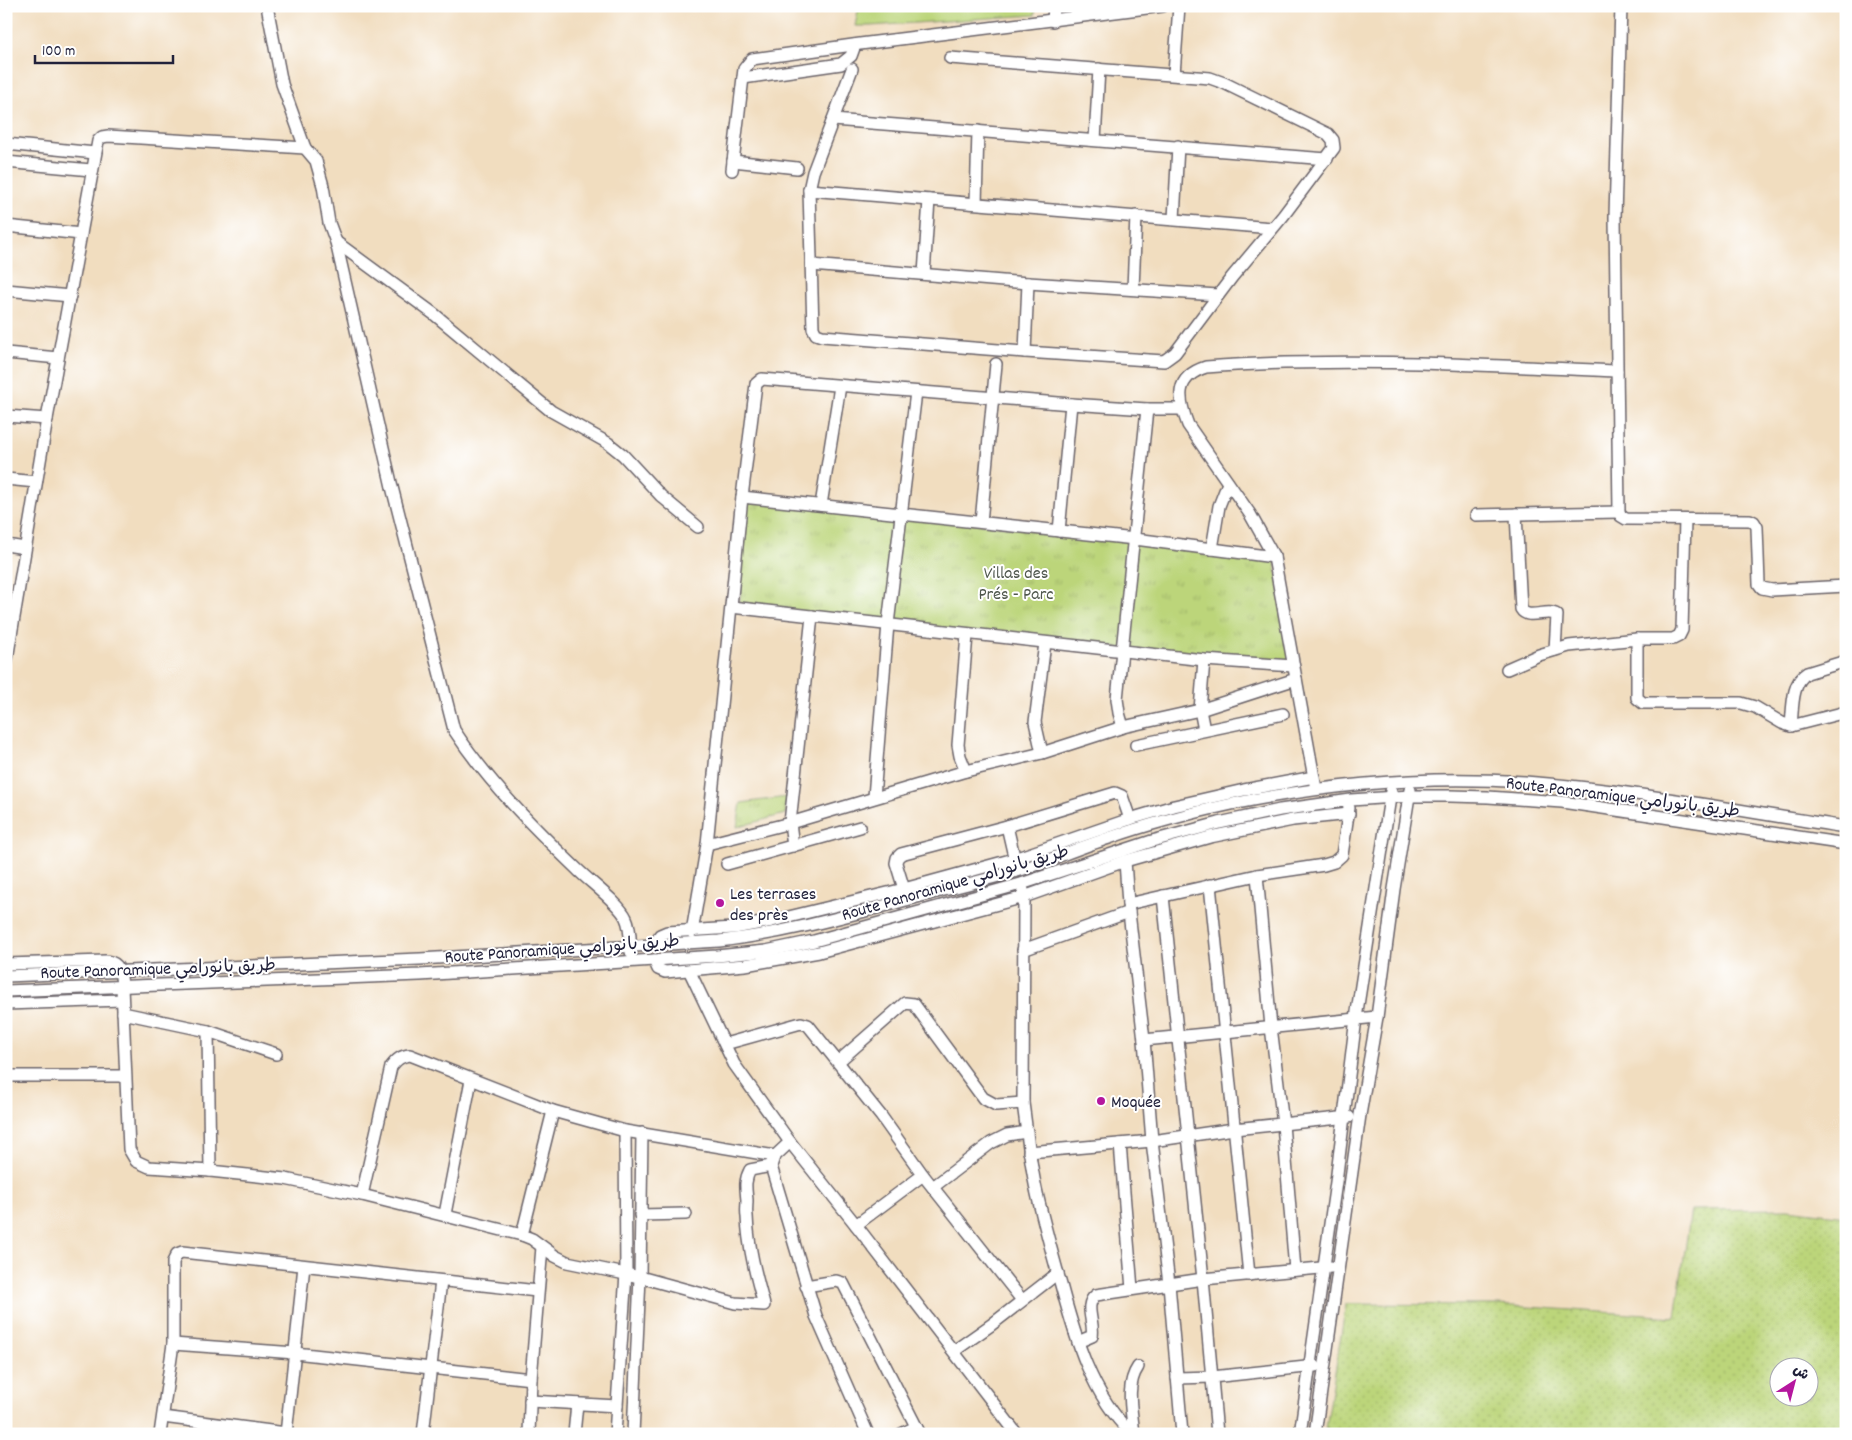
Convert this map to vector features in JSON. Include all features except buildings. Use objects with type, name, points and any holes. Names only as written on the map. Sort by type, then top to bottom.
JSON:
[{"type":"street","points":[[267,6],[282,84],[305,148],[316,161],[323,186],[329,223],[336,242],[392,487],[454,730],[468,752],[495,786],[623,913],[629,926],[632,962]]},
{"type":"street","points":[[1053,21],[1054,6]]},
{"type":"street","points":[[796,168],[732,165],[742,78],[746,65],[756,58],[1163,6]]},
{"type":"street","points":[[1174,74],[1179,6]]},
{"type":"street","points":[[1621,6],[1615,217],[1619,512],[1626,519],[1750,520],[1757,527],[1760,584],[1767,590],[1846,586]]},
{"type":"street","points":[[742,78],[841,64],[851,56],[855,45]]},
{"type":"street","points":[[852,69],[813,172],[809,190],[813,328],[819,336],[1164,361],[1175,353],[1218,295],[1334,148],[1333,140],[1328,134],[1217,80],[1201,76],[950,58]]},
{"type":"street","points":[[1095,140],[1099,69]]},
{"type":"street","points":[[833,120],[1327,159]]},
{"type":"street","points":[[976,203],[978,131]]},
{"type":"street","points":[[6,665],[11,611],[25,548],[91,170],[98,140],[105,136],[305,148]]},
{"type":"street","points":[[6,144],[95,153]]},
{"type":"street","points":[[1174,219],[1178,146]]},
{"type":"street","points":[[6,162],[91,170]]},
{"type":"street","points":[[809,190],[1272,228]]},
{"type":"street","points":[[924,274],[929,200]]},
{"type":"street","points":[[1132,289],[1136,216]]},
{"type":"street","points":[[6,226],[81,234]]},
{"type":"street","points":[[336,242],[434,314],[550,410],[608,443],[623,455],[661,496],[698,527]]},
{"type":"street","points":[[811,265],[1028,283],[1218,295]]},
{"type":"street","points":[[1025,352],[1028,283]]},
{"type":"street","points":[[6,290],[70,296]]},
{"type":"street","points":[[6,353],[58,358]]},
{"type":"street","points":[[1316,789],[1274,557],[1250,514],[1188,425],[1180,399],[1189,374],[1206,367],[1332,362],[1427,362],[1617,370]]},
{"type":"street","points":[[981,522],[996,364]]},
{"type":"street","points":[[692,932],[707,844],[742,497],[756,384],[762,379],[1071,404],[1147,409],[1182,409]]},
{"type":"street","points":[[821,505],[840,386]]},
{"type":"street","points":[[874,797],[888,624],[916,392]]},
{"type":"street","points":[[1059,531],[1071,404]]},
{"type":"street","points":[[1123,726],[1117,707],[1117,699],[1147,409]]},
{"type":"street","points":[[6,416],[47,419]]},
{"type":"street","points":[[6,479],[36,482]]},
{"type":"street","points":[[1212,548],[1219,506],[1228,483]]},
{"type":"street","points":[[742,497],[1135,539],[1274,557]]},
{"type":"street","points":[[1476,515],[1619,512]]},
{"type":"street","points":[[1516,514],[1521,609],[1528,614],[1553,613],[1557,616],[1555,650]]},
{"type":"street","points":[[1507,669],[1538,655],[1584,644],[1637,639],[1676,638],[1681,633],[1685,520]]},
{"type":"street","points":[[6,545],[25,548]]},
{"type":"street","points":[[731,608],[1204,660],[1294,666]]},
{"type":"street","points":[[793,846],[790,823],[812,616]]},
{"type":"street","points":[[966,771],[958,745],[967,635]]},
{"type":"street","points":[[1637,639],[1636,694],[1643,704],[1741,703],[1755,707],[1782,724],[1791,726],[1846,712]]},
{"type":"street","points":[[1042,753],[1035,722],[1046,643]]},
{"type":"street","points":[[1204,660],[1200,710],[1204,730]]},
{"type":"street","points":[[1791,726],[1795,690],[1801,676],[1807,672],[1846,660]]},
{"type":"street","points":[[1279,666],[1282,684]]},
{"type":"street","points":[[707,844],[790,823],[966,771],[1042,753],[1123,726],[1200,710],[1296,680]]},
{"type":"street","points":[[1136,744],[1283,714]]},
{"type":"street","points":[[654,945],[663,933],[756,925],[904,889],[1014,858],[1130,819],[1244,790],[1314,777]]},
{"type":"street","name":"Route Panoramique طريق بانورامي","points":[[6,976],[410,959],[719,941],[777,933],[806,927],[1017,870],[1113,837],[1176,818],[1238,803],[1316,789],[1392,782],[1483,780],[1571,786],[1846,827]]},
{"type":"street","points":[[1316,1434],[1360,1115],[1377,1017],[1411,781]]},
{"type":"street","points":[[1300,1434],[1324,1268],[1356,1018],[1392,782]]},
{"type":"street","points":[[904,889],[896,863],[898,856],[1115,793],[1122,796],[1130,819]]},
{"type":"street","name":"Route Panoramique طريق بانورامي","points":[[6,991],[420,975],[741,954],[790,946],[1021,884],[1186,831],[1280,810],[1351,800],[1410,796],[1488,797],[1572,803],[1846,844]]},
{"type":"street","points":[[1023,950],[1163,896],[1257,875],[1324,865],[1339,859],[1344,849],[1351,800]]},
{"type":"street","points":[[654,960],[658,969],[662,972],[745,965],[803,956],[1024,897],[1125,861],[1238,830],[1293,820],[1349,814]]},
{"type":"street","points":[[1006,826],[1024,897],[1023,1103],[1036,1189],[1078,1342],[1097,1386],[1114,1414],[1133,1434]]},
{"type":"street","points":[[728,864],[860,827]]},
{"type":"street","points":[[1125,861],[1128,908],[1144,1040],[1152,1141],[1169,1284],[1182,1434]]},
{"type":"street","points":[[1257,875],[1271,1026],[1283,1124],[1295,1270]]},
{"type":"street","points":[[1210,885],[1249,1275]]},
{"type":"street","points":[[1163,896],[1203,1279],[1217,1434]]},
{"type":"street","points":[[6,964],[106,961],[115,964],[120,972],[122,987],[129,1149],[136,1161],[149,1167],[285,1179],[445,1214],[522,1234],[567,1262],[640,1277],[735,1303],[764,1305],[756,1274],[747,1217],[746,1177],[750,1170],[773,1161],[790,1142]]},
{"type":"street","points":[[689,970],[734,1064],[790,1142],[856,1224],[1017,1434]]},
{"type":"street","points":[[6,1004],[122,1000]]},
{"type":"street","points":[[839,1061],[905,1003],[910,1003],[914,1004],[983,1098],[996,1105],[1023,1103]]},
{"type":"street","points":[[123,1013],[208,1031],[276,1054]]},
{"type":"street","points":[[1144,1040],[1377,1017]]},
{"type":"street","points":[[725,1044],[801,1023],[810,1028],[839,1061],[923,1174],[1022,1300]]},
{"type":"street","points":[[208,1031],[210,1171]]},
{"type":"street","points":[[362,1195],[389,1073],[396,1060],[402,1056],[410,1055],[553,1111],[625,1130],[773,1161]]},
{"type":"street","points":[[6,1076],[125,1076]]},
{"type":"street","points":[[445,1214],[471,1080]]},
{"type":"street","points":[[522,1234],[553,1111]]},
{"type":"street","points":[[1029,1152],[1152,1141],[1234,1129],[1360,1115]]},
{"type":"street","points":[[615,1434],[626,1274],[625,1130]]},
{"type":"street","points":[[933,1187],[992,1143],[1007,1136],[1027,1132]]},
{"type":"street","points":[[633,1434],[640,1277],[642,1133]]},
{"type":"street","points":[[1120,1144],[1132,1290]]},
{"type":"street","points":[[773,1161],[806,1286],[816,1316],[868,1434]]},
{"type":"street","points":[[856,1224],[923,1174]]},
{"type":"street","points":[[640,1215],[686,1214]]},
{"type":"street","points":[[529,1434],[537,1291],[542,1246]]},
{"type":"street","points":[[160,1434],[173,1344],[173,1262],[177,1254],[188,1252],[537,1291]]},
{"type":"street","points":[[163,1417],[286,1434],[304,1266]]},
{"type":"street","points":[[1078,1342],[1090,1338],[1093,1333],[1090,1306],[1092,1298],[1096,1295],[1203,1279],[1340,1266]]},
{"type":"street","points":[[954,1351],[1058,1273]]},
{"type":"street","points":[[423,1434],[441,1281]]},
{"type":"street","points":[[806,1286],[836,1281],[843,1284],[918,1431],[901,1434]]},
{"type":"street","points":[[173,1344],[295,1353],[531,1379]]},
{"type":"street","points":[[1177,1378],[1212,1377],[1325,1365]]},
{"type":"street","points":[[1133,1434],[1130,1384],[1132,1375],[1138,1367]]},
{"type":"street","points":[[530,1401],[617,1406]]},
{"type":"street","points":[[574,1434],[577,1404]]},
{"type":"green space","points":[[859,6],[1036,6],[1035,15],[855,26]]},
{"type":"green space","name":"Villas des Prés - Parc","points":[[742,497],[1274,557],[1293,666],[740,608]]},
{"type":"green space","points":[[787,797],[785,814],[737,827],[741,803]]},
{"type":"green space","points":[[1788,1209],[1846,1216],[1846,1434],[1325,1434],[1346,1304],[1498,1305],[1675,1317],[1691,1210]]},
{"type":"place","name":"Les terrases des près","points":[[720,903]]},
{"type":"place","name":"Moquée","points":[[1101,1101]]}]
